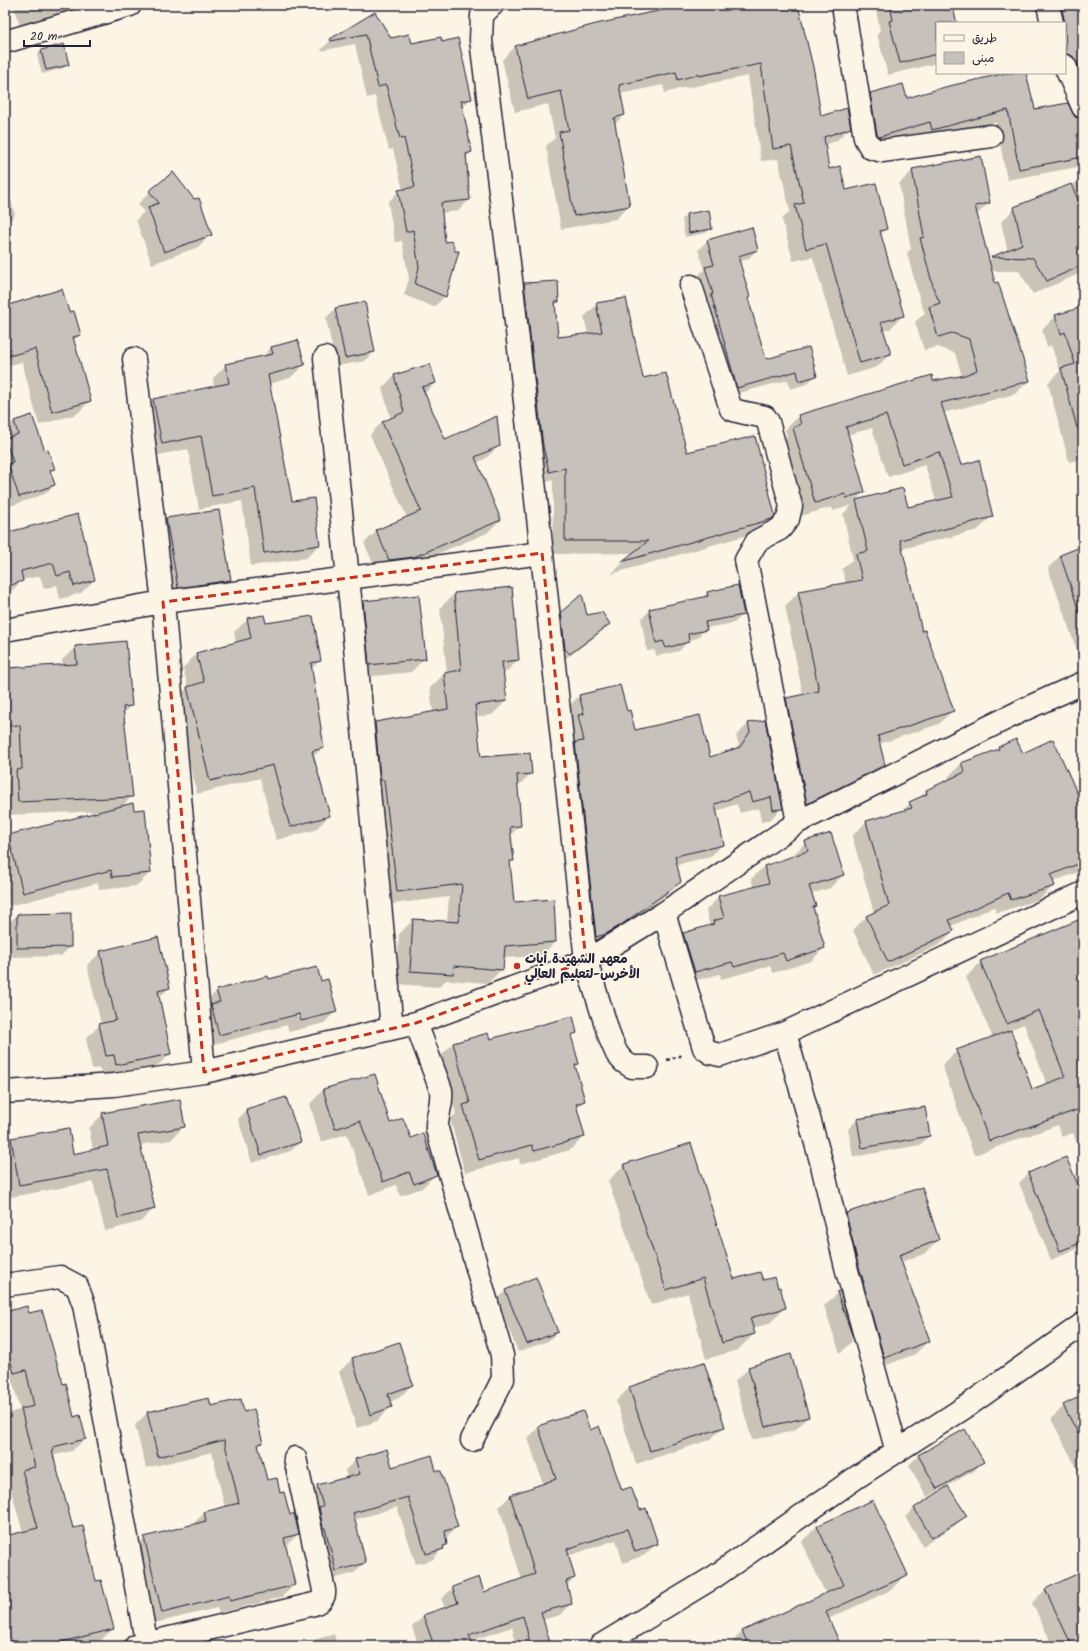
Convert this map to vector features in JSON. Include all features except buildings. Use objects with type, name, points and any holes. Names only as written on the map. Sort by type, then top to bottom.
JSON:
[{"type":"street","points":[[5,42],[130,5]]},
{"type":"street","points":[[492,5],[482,15],[481,40],[512,287],[586,961],[616,1054],[632,1067],[647,1067]]},
{"type":"street","points":[[843,5],[865,138],[871,148],[882,151],[991,136]]},
{"type":"street","points":[[1048,5],[1052,22]]},
{"type":"street","points":[[1066,68],[1083,107]]},
{"type":"street","points":[[691,286],[731,409],[737,412],[752,413],[765,417],[768,422],[791,506],[788,519],[780,529],[757,541],[746,560],[798,822]]},
{"type":"street","points":[[325,358],[392,1028]]},
{"type":"street","points":[[134,359],[163,602],[204,1072]]},
{"type":"street","points":[[5,630],[163,602],[542,553]]},
{"type":"street","points":[[6,1088],[114,1085],[204,1072],[416,1023],[586,961],[664,913],[798,822],[1025,709],[1083,683]]},
{"type":"street","points":[[664,913],[704,1048],[711,1053],[720,1055],[785,1033],[1083,893]]},
{"type":"street","points":[[416,1023],[441,1090],[442,1100],[436,1124],[437,1129],[502,1355],[504,1379],[472,1440]]},
{"type":"street","points":[[785,1033],[821,1161],[846,1267],[897,1452]]},
{"type":"street","points":[[5,1285],[60,1278],[77,1286],[84,1305],[143,1645],[314,1604],[323,1599],[324,1590],[296,1458]]},
{"type":"street","points":[[600,1646],[714,1576],[857,1477],[967,1406],[1083,1324]]},
{"type":"path","points":[[647,1067],[704,1048]]},
{"type":"highlighted area","points":[[542,553],[586,961],[416,1023],[204,1072],[163,602]]},
{"type":"place","name":"معهد الشهيدة أيات الأخرس-لتعليم العالي","points":[[517,966]]}]
